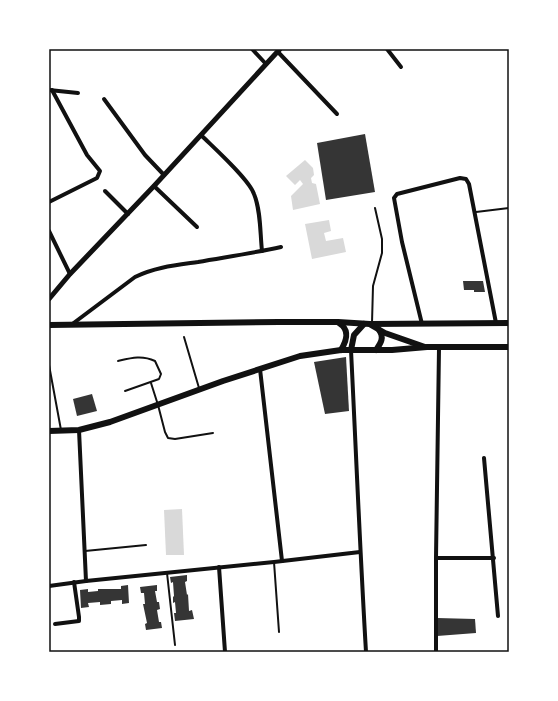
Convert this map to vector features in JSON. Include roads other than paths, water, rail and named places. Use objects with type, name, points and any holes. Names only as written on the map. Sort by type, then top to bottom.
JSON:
[{"type":"main road","points":[[338,322],[343,326],[347,333],[341,350]]},
{"type":"main road","points":[[49,325],[338,322],[369,324],[509,323]]},
{"type":"main road","points":[[369,324],[385,333],[418,343],[427,348]]},
{"type":"main road","points":[[351,350],[354,335],[369,324]]},
{"type":"main road","points":[[376,350],[380,344],[382,336],[379,329]]},
{"type":"main road","points":[[49,431],[79,430],[110,422],[200,389],[300,356],[341,350],[509,347]]},
{"type":"street","points":[[252,49],[266,64]]},
{"type":"street","points":[[387,49],[401,67]]},
{"type":"street","points":[[49,299],[70,274],[128,214],[279,50],[337,114]]},
{"type":"street","points":[[50,90],[78,93]]},
{"type":"street","points":[[49,202],[97,178],[100,171],[87,155],[50,90]]},
{"type":"street","points":[[104,99],[145,155],[164,175]]},
{"type":"street","points":[[201,135],[250,186],[258,209],[262,251]]},
{"type":"street","points":[[422,324],[402,242],[394,201],[396,194],[460,178],[466,179],[469,184],[496,324]]},
{"type":"street","points":[[154,186],[197,226]]},
{"type":"street","points":[[105,191],[128,214]]},
{"type":"street","points":[[49,231],[70,274]]},
{"type":"street","points":[[71,325],[135,277],[146,272],[165,267],[281,247]]},
{"type":"street","points":[[436,652],[439,348]]},
{"type":"street","points":[[351,350],[366,652]]},
{"type":"street","points":[[260,369],[282,561]]},
{"type":"street","points":[[79,430],[86,580]]},
{"type":"street","points":[[484,458],[498,616]]},
{"type":"street","points":[[49,586],[86,580],[274,562],[360,552]]},
{"type":"street","points":[[436,558],[494,558]]},
{"type":"street","points":[[219,567],[225,652]]},
{"type":"street","points":[[55,624],[79,621],[74,582]]},
{"type":"lane","points":[[369,324],[373,286],[382,253],[382,240],[375,208]]},
{"type":"lane","points":[[474,212],[509,208]]},
{"type":"lane","points":[[184,337],[200,389]]},
{"type":"lane","points":[[118,361],[139,357],[147,358],[155,361],[161,374],[159,380],[125,391]]},
{"type":"lane","points":[[49,365],[61,431]]},
{"type":"lane","points":[[151,383],[168,438],[175,439],[213,433]]},
{"type":"lane","points":[[85,551],[146,545]]},
{"type":"lane","points":[[274,562],[279,632]]},
{"type":"lane","points":[[167,572],[175,645]]}]
